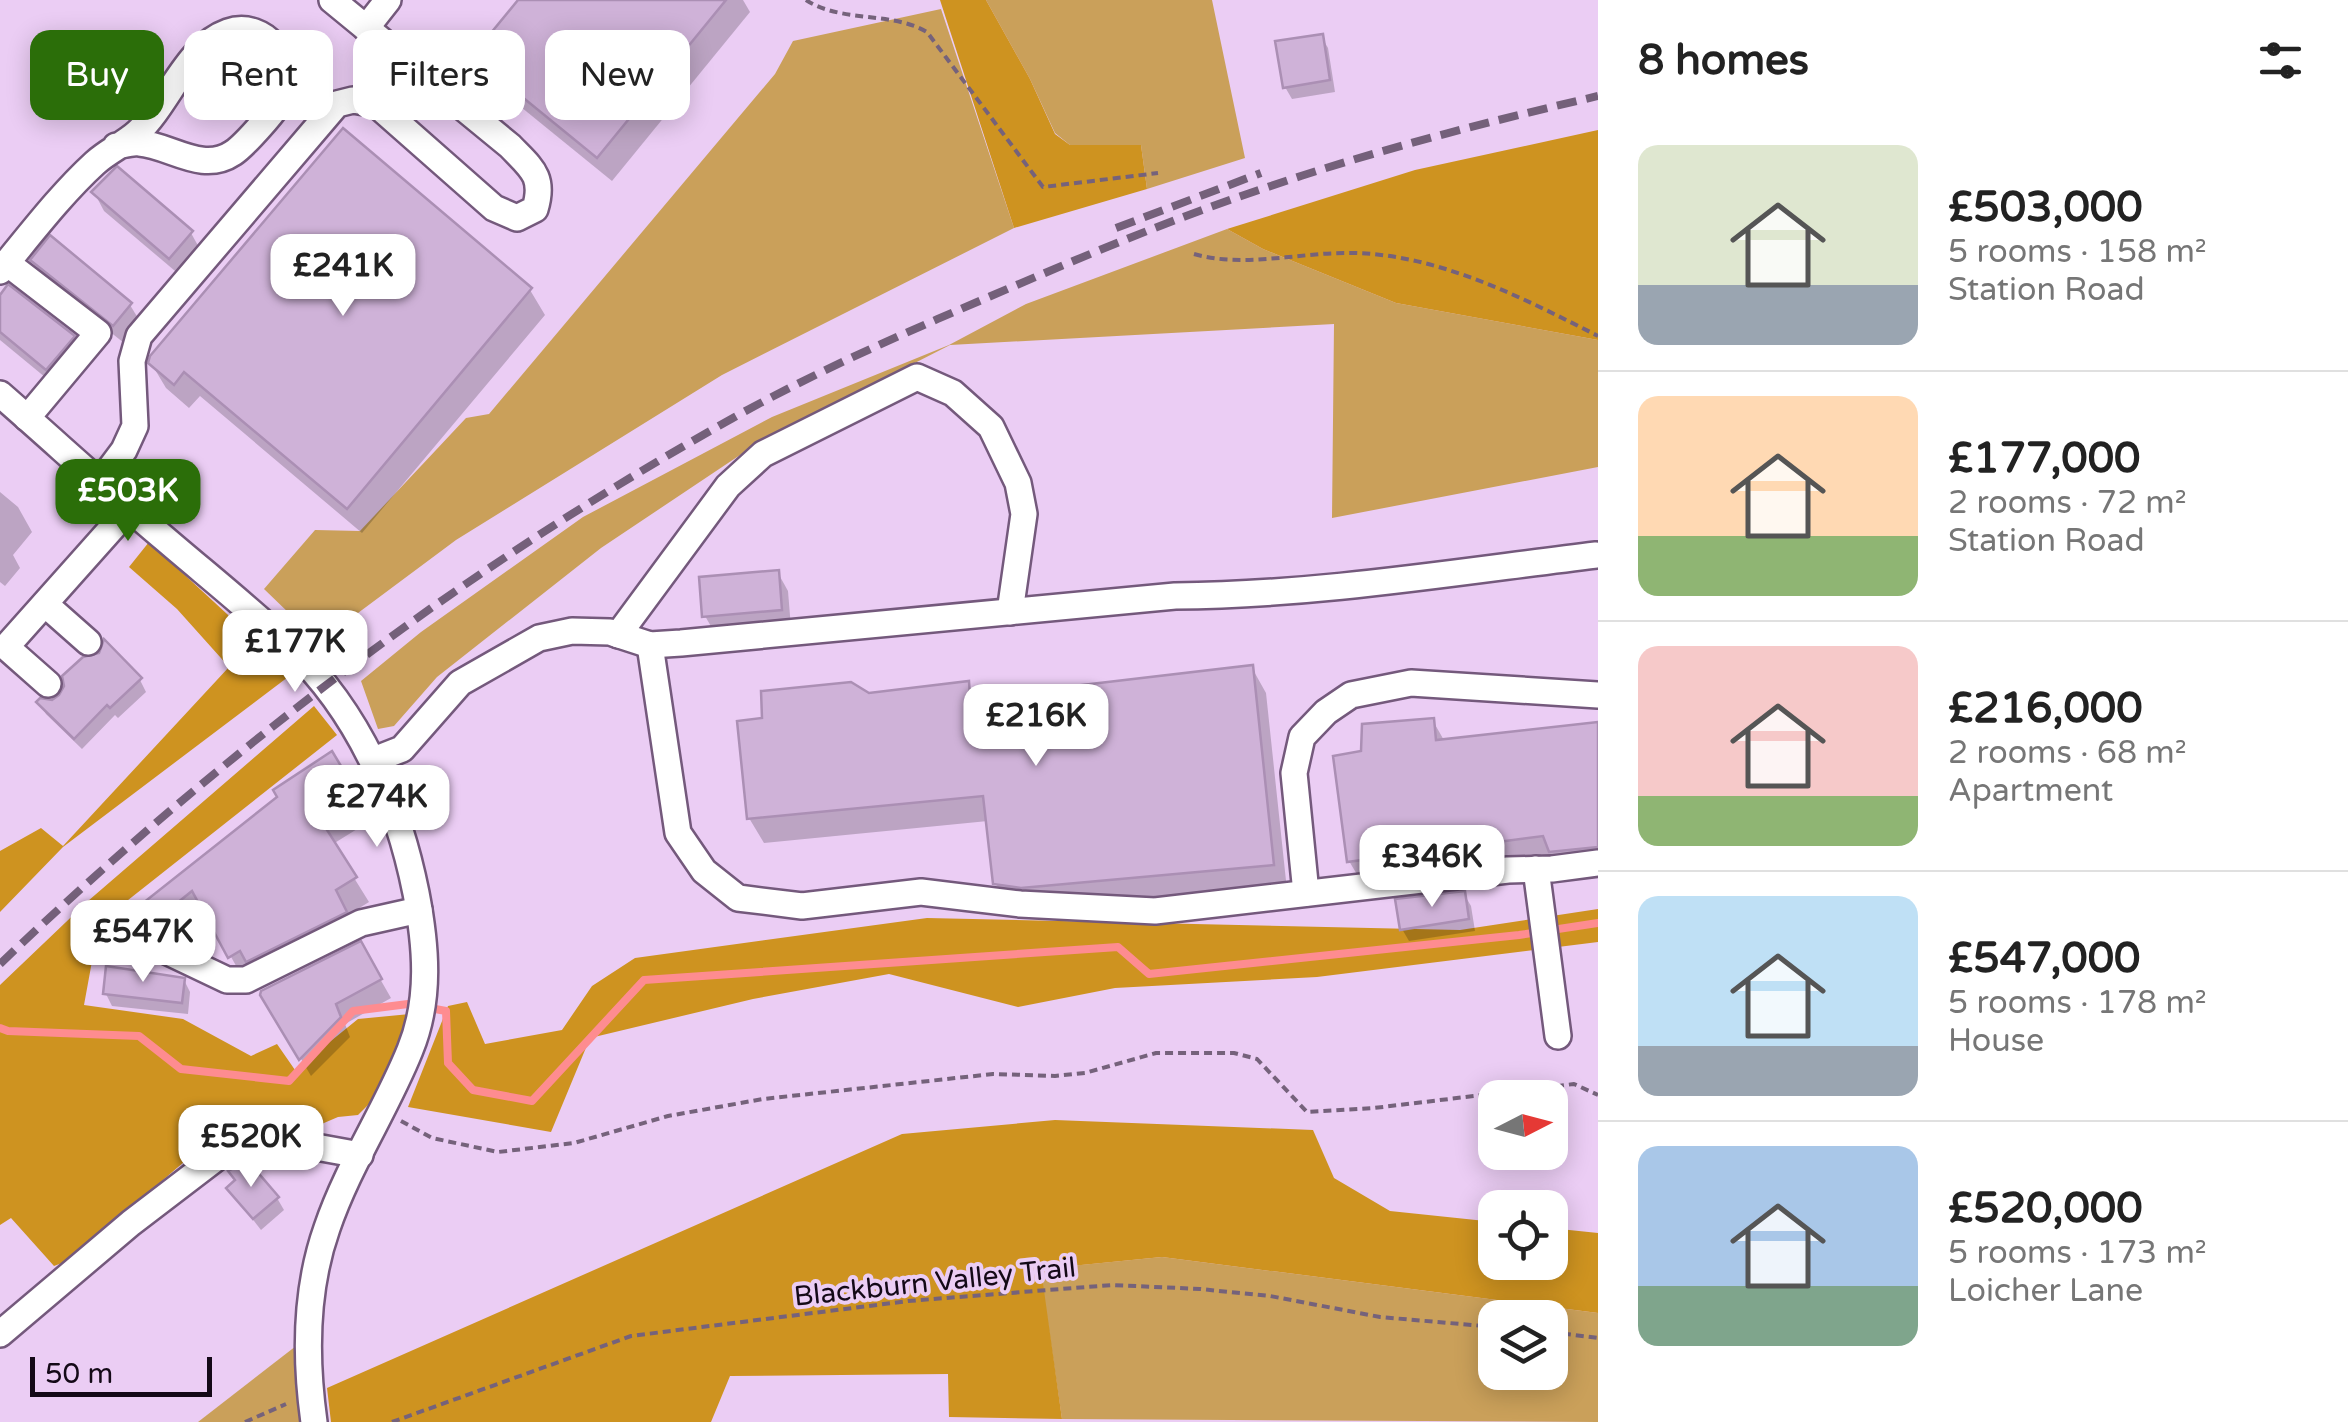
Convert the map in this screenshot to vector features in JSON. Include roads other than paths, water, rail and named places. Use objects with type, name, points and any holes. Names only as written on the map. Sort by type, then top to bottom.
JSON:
[{"type":"street","points":[[100,482],[124,450],[134,426],[132,361],[140,336],[337,104],[353,100],[376,104],[494,208],[517,218],[536,208],[540,192],[535,172],[510,146],[332,0]]},
{"type":"street","points":[[366,28],[388,0]]},
{"type":"street","points":[[27,418],[98,333],[4,267],[94,164],[116,146],[136,135],[203,48],[229,31],[253,30],[272,42],[284,59],[287,82],[283,98],[233,154],[213,160],[186,158],[138,142],[116,146]]},
{"type":"street","points":[[618,635],[728,486],[763,454],[917,377],[953,393],[991,426],[1018,483],[1024,514],[1010,612]]},
{"type":"street","points":[[0,394],[294,650],[374,760],[397,818],[419,910],[426,968],[424,993],[420,1020],[383,1111],[328,1225],[318,1257],[307,1340],[312,1410]]},
{"type":"street","points":[[48,684],[6,647],[130,509]]},
{"type":"street","points":[[374,760],[402,750],[460,683],[539,638],[572,631],[618,635],[650,645],[1175,596],[1371,585],[1596,555]]},
{"type":"street","points":[[45,604],[88,642]]},
{"type":"street","points":[[650,645],[678,833],[704,871],[738,898],[802,906],[921,892],[1020,904],[1155,910],[1598,863]]},
{"type":"street","points":[[1306,893],[1294,773],[1302,737],[1326,712],[1351,696],[1411,682],[1598,695]]},
{"type":"street","points":[[1536,869],[1558,1036]]},
{"type":"street","points":[[164,950],[227,980],[246,980],[361,923],[419,910]]},
{"type":"street","points":[[0,1334],[220,1155],[272,1139],[360,1155]]},
{"type":"waterway","points":[[0,1028],[139,1036],[181,1069],[289,1081],[353,1011],[408,1004],[446,1011],[448,1063],[473,1090],[532,1101],[644,980],[1118,947],[1149,974],[1519,935],[1598,923]]},
{"type":"railway","points":[[0,964],[167,814],[342,673],[525,544],[749,409],[916,329],[1196,212],[1391,149],[1598,96]]},
{"type":"railway","points":[[1116,228],[1261,173]]}]
